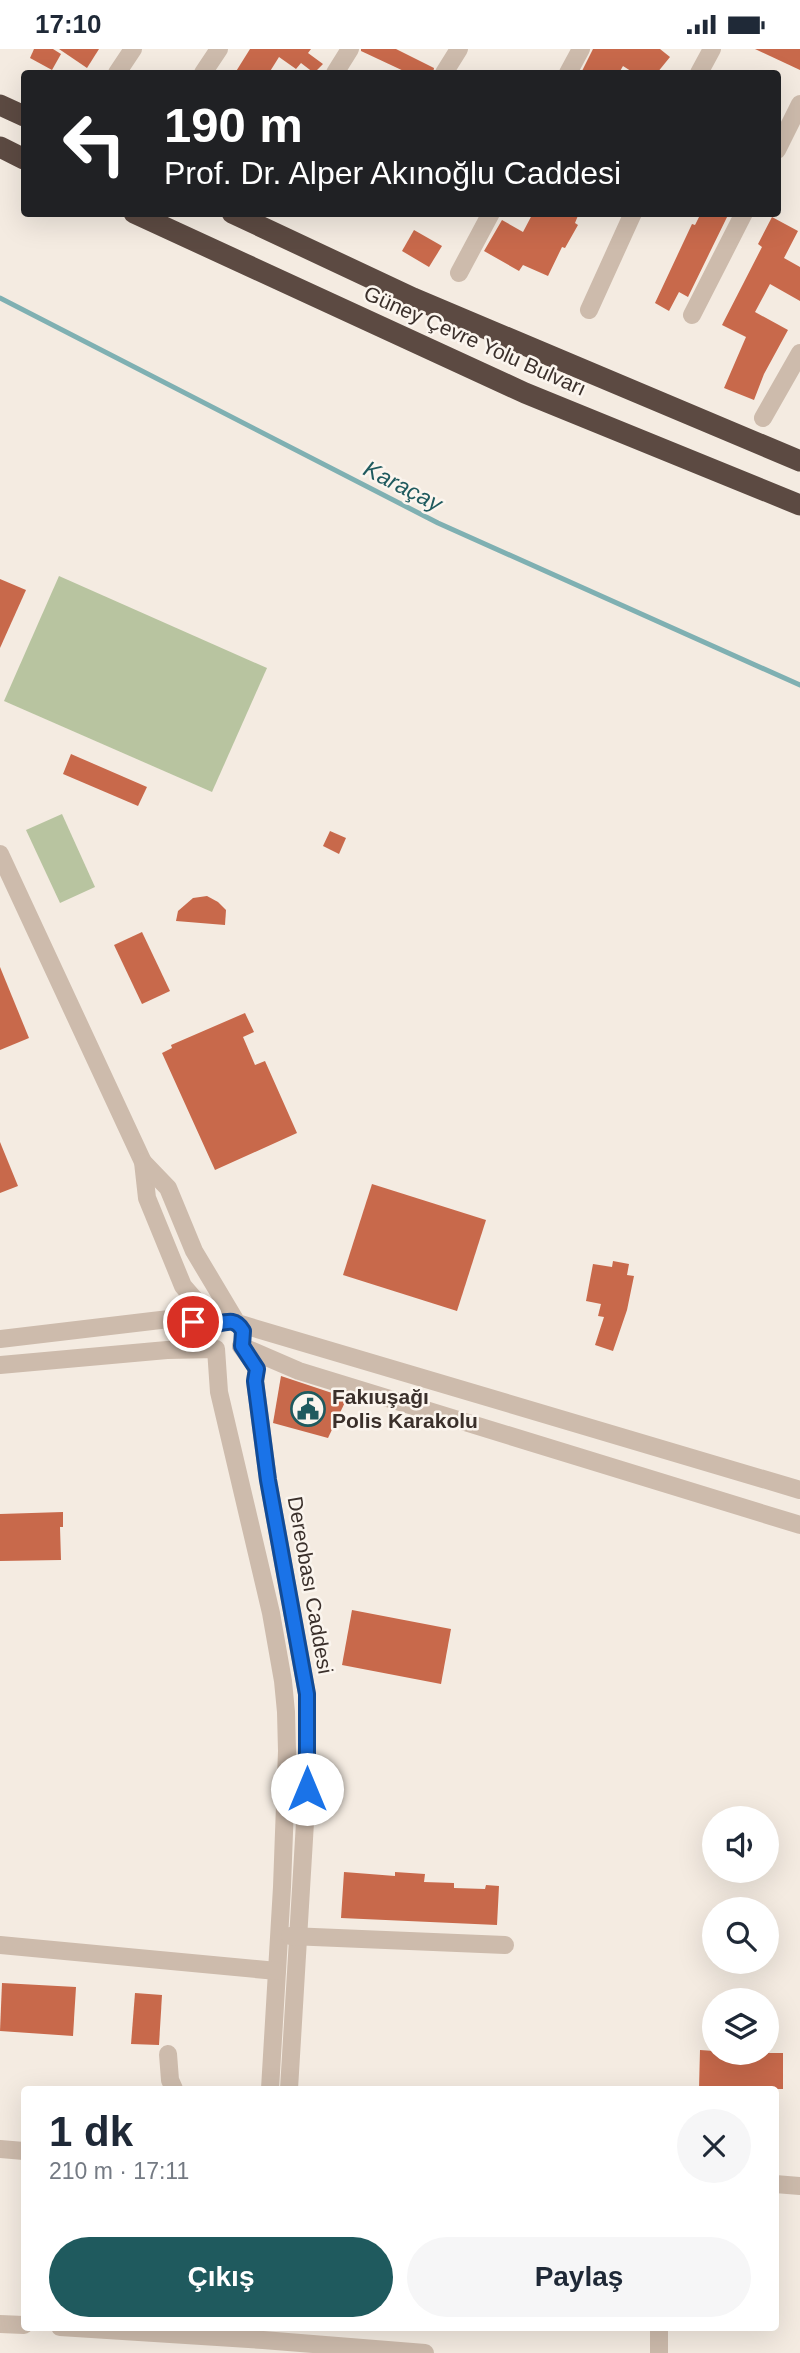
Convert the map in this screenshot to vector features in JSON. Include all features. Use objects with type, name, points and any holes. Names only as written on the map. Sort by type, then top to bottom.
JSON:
[{"type":"highway","points":[[0,105],[21,115]]},
{"type":"highway","points":[[0,147],[21,158]]},
{"type":"highway","name":"Güney Çevre Yolu Bulvarı","points":[[143,217],[525,393],[800,505]]},
{"type":"highway","name":"Güney Çevre Yolu Bulvarı","points":[[241,217],[413,298],[800,461]]},
{"type":"street","points":[[119,70],[133,49]]},
{"type":"street","points":[[205,70],[219,49]]},
{"type":"street","points":[[337,70],[350,49]]},
{"type":"street","points":[[446,70],[459,49]]},
{"type":"street","points":[[570,70],[581,49]]},
{"type":"street","points":[[701,70],[712,49]]},
{"type":"street","points":[[781,142],[800,104]]},
{"type":"street","points":[[459,272],[489,217]]},
{"type":"street","points":[[589,310],[631,217]]},
{"type":"street","points":[[692,314],[742,217]]},
{"type":"street","points":[[764,418],[800,353]]},
{"type":"street","points":[[0,854],[143,1163],[147,1198],[183,1286],[216,1324]]},
{"type":"street","points":[[143,1163],[168,1188],[194,1251],[243,1331],[242,1346],[257,1369],[278,1363]]},
{"type":"street","points":[[169,1319],[187,1291]]},
{"type":"street","points":[[0,1339],[169,1319],[216,1324],[226,1320],[800,1490]]},
{"type":"street","name":"Dereobası Caddesi","points":[[216,1324],[211,1334],[217,1357],[219,1392],[271,1613],[283,1681],[287,1751],[270,2086]]},
{"type":"street","points":[[0,1365],[192,1349],[217,1357],[221,1352],[232,1353],[242,1346]]},
{"type":"street","points":[[242,1346],[299,1371],[800,1525]]},
{"type":"street","name":"Dereobası Caddesi","points":[[257,1369],[255,1381],[268,1480],[307,1694],[307,1789],[289,2086]]},
{"type":"street","points":[[279,1935],[505,1945]]},
{"type":"street","points":[[0,1945],[277,1971]]},
{"type":"street","points":[[168,2054],[173,2086]]},
{"type":"street","points":[[0,2149],[21,2151]]},
{"type":"street","points":[[779,2185],[800,2186]]},
{"type":"street","points":[[0,2324],[21,2325]]},
{"type":"street","points":[[122,2331],[425,2353]]},
{"type":"street","points":[[659,2331],[659,2353]]},
{"type":"green space","points":[[59,576],[267,668],[212,792],[4,701]]},
{"type":"green space","points":[[62,814],[95,887],[60,903],[26,830]]},
{"type":"building","points":[[34,49],[53,49],[61,54],[52,70],[30,58]]},
{"type":"building","points":[[59,49],[99,49],[87,68]]},
{"type":"building","points":[[250,49],[311,49],[308,53],[323,64],[317,70],[310,70],[301,63],[296,69],[279,57],[271,70],[237,70]]},
{"type":"building","points":[[396,49],[434,70],[402,70],[361,51]]},
{"type":"building","points":[[593,49],[660,49],[670,57],[659,70],[629,70],[623,66],[621,70],[582,70]]},
{"type":"building","points":[[755,49],[800,49],[800,70]]},
{"type":"building","points":[[531,217],[577,217],[575,223],[578,225],[565,248],[562,247],[548,276],[523,265],[519,271],[484,251],[502,220],[523,232]]},
{"type":"building","points":[[699,217],[727,217],[688,297],[679,292],[669,311],[655,303],[692,224],[695,225]]},
{"type":"building","points":[[772,217],[798,231],[784,258],[800,267],[800,301],[770,284],[755,312],[788,330],[764,374],[754,400],[724,388],[746,337],[722,325],[762,247],[758,244]]},
{"type":"building","points":[[414,230],[442,246],[429,267],[402,251]]},
{"type":"building","points":[[0,579],[26,590],[0,648]]},
{"type":"building","points":[[71,754],[147,787],[138,806],[63,774]]},
{"type":"building","points":[[330,831],[346,838],[339,854],[323,846]]},
{"type":"building","points":[[207,896],[226,910],[225,925],[176,921],[178,911],[193,898]]},
{"type":"building","points":[[142,932],[170,991],[142,1004],[114,945]]},
{"type":"building","points":[[0,967],[29,1038],[0,1050]]},
{"type":"building","points":[[245,1013],[254,1032],[243,1037],[255,1065],[265,1061],[297,1133],[215,1170],[162,1053],[172,1048],[171,1045]]},
{"type":"building","points":[[0,1142],[18,1186],[0,1193]]},
{"type":"building","points":[[372,1184],[486,1220],[457,1311],[343,1275]]},
{"type":"building","points":[[613,1261],[629,1264],[627,1275],[634,1276],[627,1310],[613,1351],[595,1345],[604,1317],[598,1316],[601,1304],[586,1301],[593,1264],[612,1267]]},
{"type":"building","name":"Fakıuşağı Polis Karakolu","points":[[281,1376],[347,1398],[328,1438],[273,1423]]},
{"type":"building","points":[[63,1512],[63,1527],[60,1527],[61,1560],[0,1561],[0,1514]]},
{"type":"building","points":[[352,1610],[451,1629],[441,1684],[342,1665]]},
{"type":"building","points":[[344,1872],[395,1876],[395,1872],[425,1874],[424,1882],[454,1883],[454,1888],[485,1889],[486,1885],[499,1886],[497,1925],[341,1918]]},
{"type":"building","points":[[2,1983],[76,1987],[73,2036],[0,2031]]},
{"type":"building","points":[[135,1993],[162,1995],[159,2045],[131,2044]]},
{"type":"building","points":[[700,2050],[702,2065],[779,2065],[779,2053],[783,2053],[783,2089],[779,2089],[779,2086],[699,2086]]},
{"type":"waterway","name":"Karaçay","points":[[0,298],[438,523],[800,685]]},
{"type":"place","name":"Fakıuşağı Polis Karakolu","points":[[308,1409]]},
{"type":"route","points":[[193,1322],[216,1324],[226,1320],[237,1323],[243,1331],[242,1346],[257,1369],[255,1381],[268,1480],[307,1694],[307,1789]]}]
